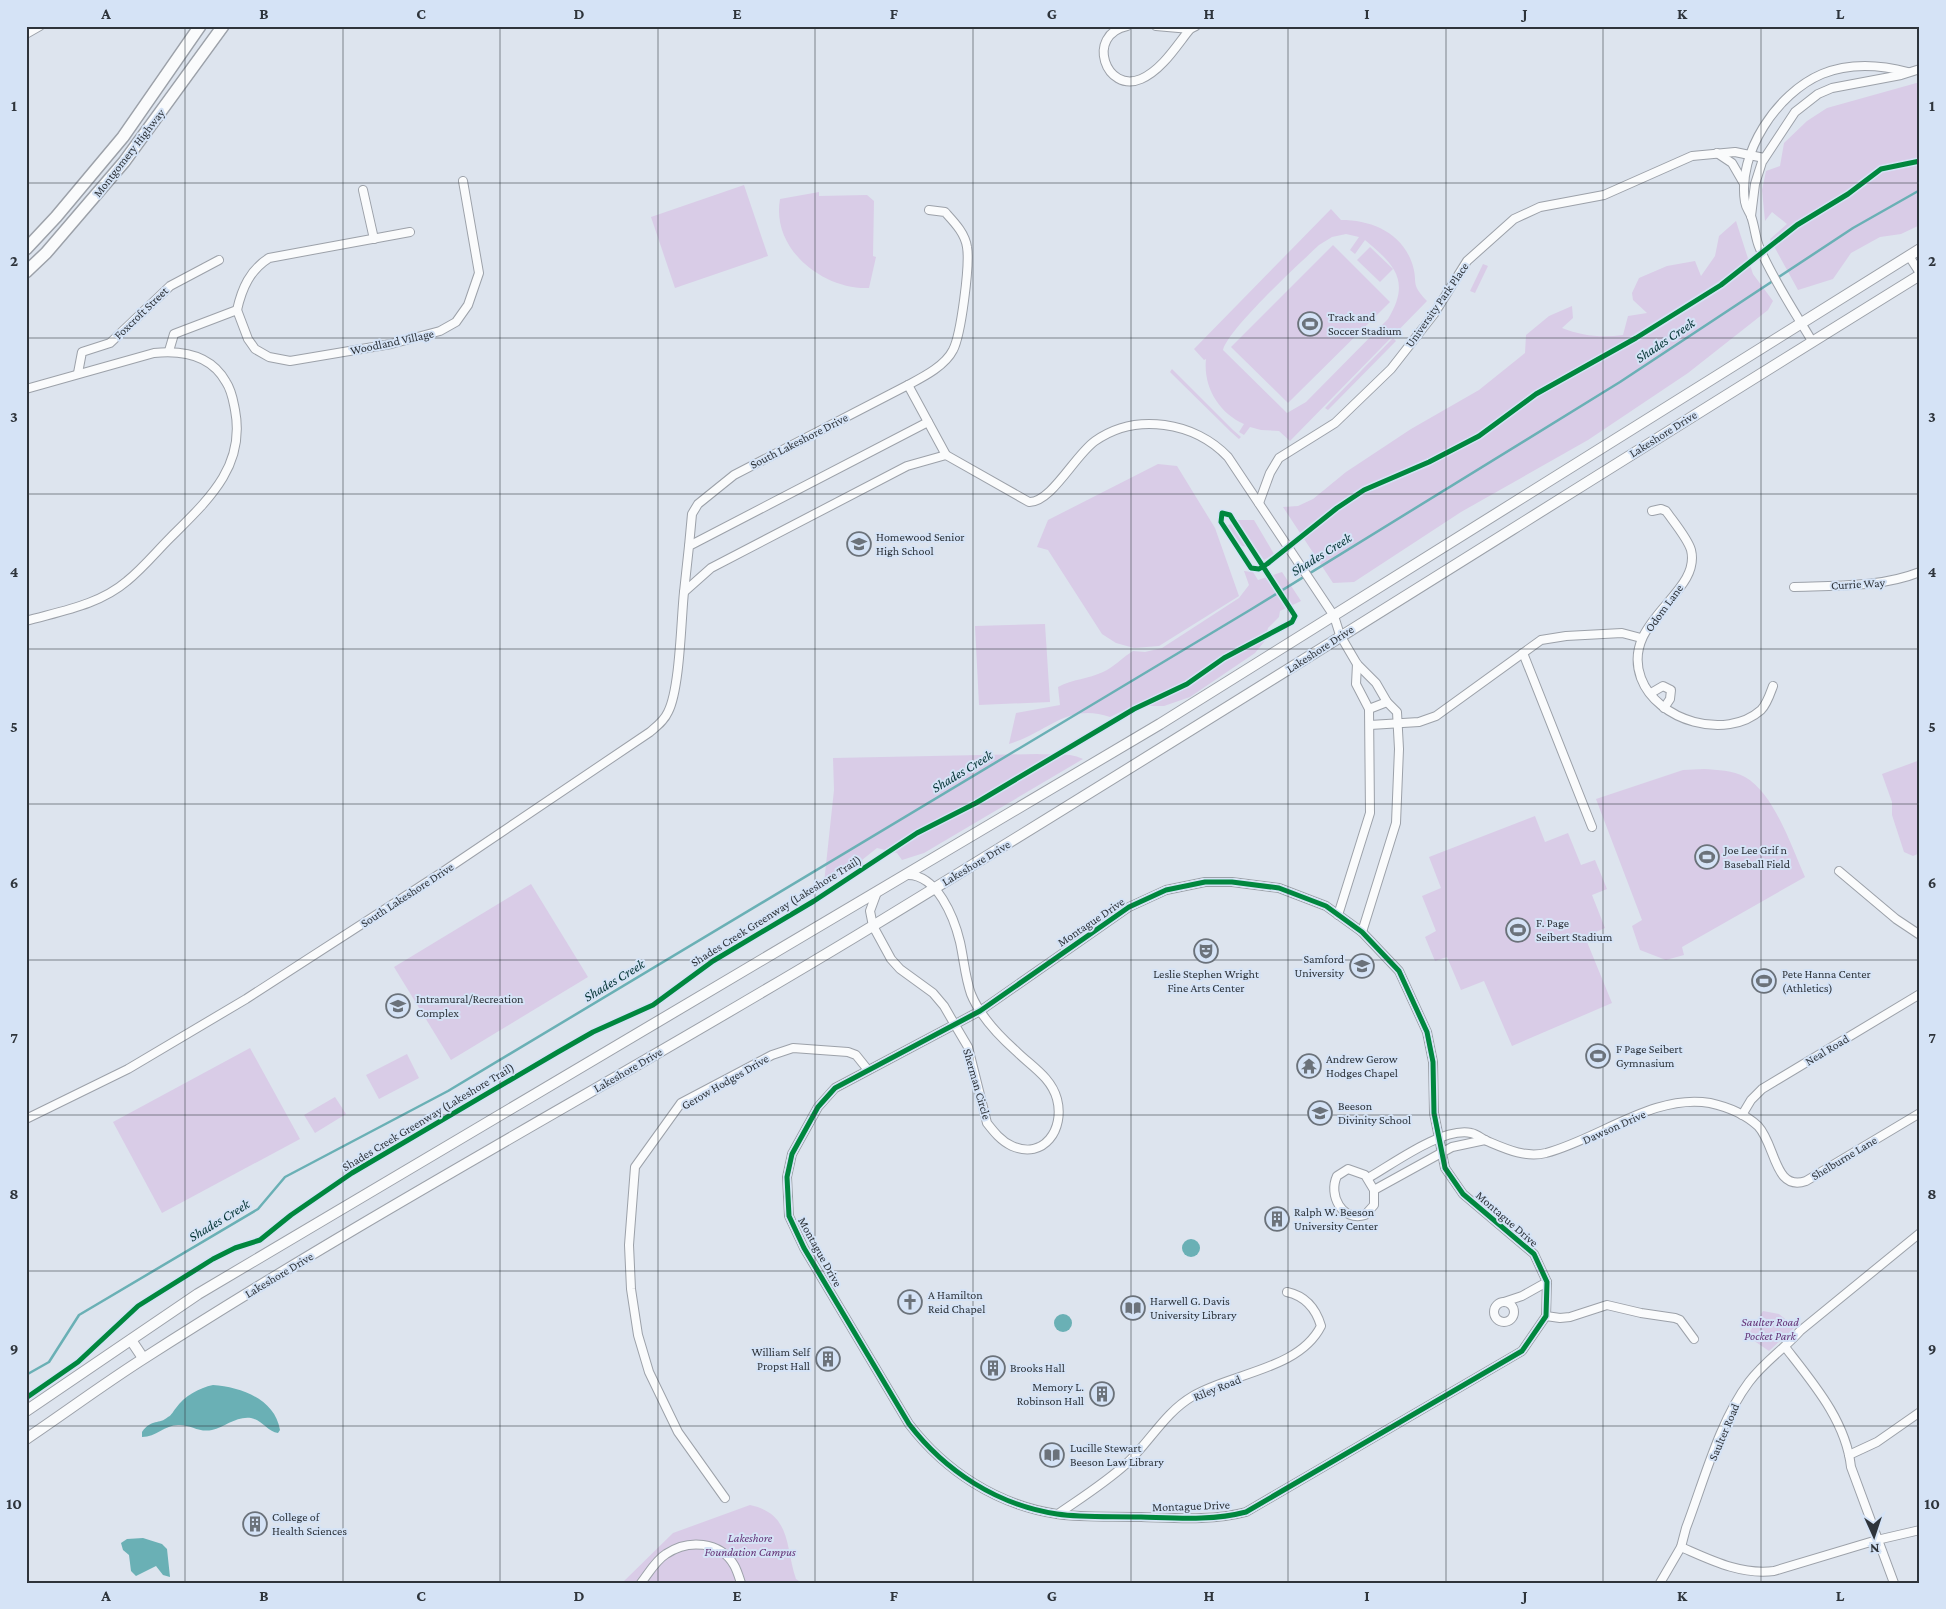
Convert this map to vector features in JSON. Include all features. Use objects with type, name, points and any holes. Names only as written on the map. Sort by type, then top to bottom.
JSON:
[{"type":"main road","name":"Montgomery Highway","points":[[26,249],[56,217],[123,137],[200,26]]},
{"type":"main road","name":"Montgomery Highway","points":[[26,272],[46,253],[124,162],[223,26]]},
{"type":"main road","name":"Lakeshore Drive","points":[[26,1411],[198,1294],[1160,724],[1920,249]]},
{"type":"main road","name":"Lakeshore Drive","points":[[26,1439],[143,1358],[354,1230],[874,926],[1222,713],[1340,635],[1920,274]]},
{"type":"main road","points":[[131,1340],[143,1358]]},
{"type":"street","points":[[26,34],[40,26]]},
{"type":"street","points":[[1127,26],[1111,34],[1105,43],[1103,54],[1105,64],[1111,73],[1120,79],[1131,81],[1142,79],[1160,65],[1193,27]]},
{"type":"street","points":[[1156,26],[1193,27]]},
{"type":"street","points":[[1812,342],[1767,266],[1759,246],[1751,216],[1745,204],[1744,182],[1750,154],[1760,134],[1781,106],[1797,90],[1822,74],[1856,67],[1908,72]]},
{"type":"street","points":[[1856,67],[1860,82]]},
{"type":"street","points":[[1751,216],[1758,173],[1764,158],[1792,115],[1818,94],[1860,82],[1901,75],[1920,69]]},
{"type":"street","points":[[1781,106],[1792,115]]},
{"type":"street","points":[[1717,153],[1737,169],[1744,182]]},
{"type":"street","name":"University Park Place","points":[[1259,503],[1270,473],[1279,458],[1335,423],[1391,369],[1434,314],[1467,261],[1514,219],[1540,206],[1604,195],[1692,156],[1717,153],[1750,154],[1764,158]]},
{"type":"street","name":"Woodland Village","points":[[237,310],[248,339],[255,349],[270,357],[290,361],[391,344],[440,331],[456,322],[468,306],[479,273],[463,181]]},
{"type":"street","points":[[363,190],[374,239]]},
{"type":"street","name":"South Lakeshore Drive","points":[[26,1119],[128,1069],[246,999],[441,873],[662,722],[669,711],[676,678],[692,514],[698,504],[734,475],[908,385],[934,369],[954,350],[968,259],[964,237],[945,212],[929,210]]},
{"type":"street","points":[[169,351],[174,334],[237,310],[243,287],[259,264],[269,258],[410,232]]},
{"type":"street","points":[[1908,256],[1920,274]]},
{"type":"street","name":"Foxcroft Street","points":[[78,373],[82,352],[110,343],[170,286],[219,260]]},
{"type":"street","points":[[26,389],[154,352],[169,351],[194,355],[210,362],[220,372],[232,391],[238,423],[234,456],[222,482],[201,507],[127,582],[98,601],[26,621]]},
{"type":"street","points":[[908,385],[946,455],[1028,502],[1035,502],[1045,497],[1095,441],[1116,430],[1139,425],[1176,426],[1208,440],[1228,457],[1334,616],[1340,635],[1356,664],[1376,683],[1387,702],[1397,712],[1399,724],[1396,823],[1362,932]]},
{"type":"street","points":[[689,546],[928,422]]},
{"type":"street","points":[[684,592],[711,568],[907,466],[946,455]]},
{"type":"street","name":"Odom Lane","points":[[1652,510],[1661,509],[1666,511],[1690,550],[1690,566],[1680,586],[1641,638],[1637,654],[1637,666],[1642,681],[1664,708],[1706,724],[1726,725],[1745,719],[1762,709],[1773,686]]},
{"type":"street","name":"Currie Way","points":[[1794,587],[1874,585],[1892,582],[1920,572]]},
{"type":"street","points":[[1370,725],[1419,722],[1436,716],[1537,642],[1566,636],[1622,633],[1641,638]]},
{"type":"street","points":[[1523,653],[1592,827]]},
{"type":"street","points":[[1338,915],[1370,818],[1369,709],[1356,684],[1356,664]]},
{"type":"street","points":[[1651,693],[1663,686],[1671,690],[1670,699],[1664,708]]},
{"type":"street","points":[[1369,709],[1387,702]]},
{"type":"street","points":[[1839,871],[1896,919],[1920,935]]},
{"type":"street","name":"Sherman Circle","points":[[877,892],[870,911],[874,926],[891,959],[900,969],[938,1000],[968,1047],[987,1123],[994,1132],[1012,1146],[1020,1148],[1040,1146],[1049,1140],[1059,1123],[1059,1108],[1055,1091],[1047,1079],[1002,1037],[980,1011],[966,980],[956,928],[934,888],[918,875],[908,875]]},
{"type":"street","name":"Montague Drive","points":[[1205,882],[1232,882],[1279,888],[1326,906],[1338,915],[1362,932],[1399,971],[1427,1032],[1433,1062],[1434,1113],[1438,1138],[1445,1168],[1454,1184],[1534,1254],[1547,1282],[1546,1316],[1522,1351],[1246,1512],[1226,1517],[1196,1518],[1058,1514],[1036,1510],[981,1488],[948,1467],[926,1446],[909,1424],[804,1248],[788,1216],[787,1177],[792,1154],[818,1107],[835,1088],[980,1011],[1128,907],[1166,890],[1205,882]]},
{"type":"street","name":"Neal Road","points":[[1742,1114],[1751,1100],[1762,1089],[1920,994]]},
{"type":"street","name":"Gerow Hodges Drive","points":[[725,1498],[678,1432],[649,1372],[638,1335],[631,1289],[628,1245],[635,1167],[681,1104],[772,1055],[793,1048],[853,1054],[868,1070]]},
{"type":"street","name":"Dawson Drive","points":[[1368,1178],[1438,1138],[1453,1133],[1472,1133],[1513,1152],[1538,1154],[1578,1142],[1661,1106],[1680,1101],[1710,1103],[1742,1114]]},
{"type":"street","name":"Shelburne Lane","points":[[1742,1114],[1757,1126],[1769,1142],[1780,1174],[1794,1184],[1806,1180],[1920,1113]]},
{"type":"street","points":[[1374,1190],[1441,1152],[1464,1143],[1485,1140]]},
{"type":"street","points":[[1354,1170],[1368,1178],[1374,1190],[1374,1205],[1365,1215],[1350,1215],[1337,1202],[1334,1186],[1336,1176],[1340,1172],[1354,1170]]},
{"type":"street","name":"Saulter Road","points":[[1660,1583],[1681,1547],[1686,1528],[1731,1410],[1750,1382],[1768,1360],[1785,1348],[1800,1330],[1920,1233]]},
{"type":"street","points":[[1522,1296],[1508,1321],[1498,1320],[1495,1315],[1495,1309],[1503,1303],[1522,1296],[1547,1282]]},
{"type":"street","name":"Riley Road","points":[[1058,1514],[1126,1464],[1164,1419],[1182,1403],[1203,1390],[1252,1374],[1289,1357],[1315,1337],[1321,1326],[1317,1312],[1296,1294],[1287,1292]]},
{"type":"street","points":[[1503,1303],[1510,1304],[1514,1313]]},
{"type":"street","points":[[1546,1316],[1570,1317],[1607,1305],[1675,1318],[1680,1320],[1694,1339]]},
{"type":"street","points":[[1785,1348],[1819,1391],[1838,1425],[1849,1455],[1851,1467],[1894,1583]]},
{"type":"street","points":[[1849,1455],[1877,1442],[1920,1412]]},
{"type":"street","points":[[1681,1547],[1722,1565],[1758,1573],[1774,1571],[1877,1540],[1920,1530]]},
{"type":"street","points":[[641,1583],[665,1554],[687,1545],[700,1545],[714,1547],[725,1555],[734,1564],[741,1583]]},
{"type":"green space","points":[[1920,82],[1920,225],[1901,234],[1880,237],[1851,253],[1833,279],[1798,290],[1770,239],[1787,224],[1772,212],[1765,221],[1762,190],[1766,171],[1780,166],[1784,143],[1807,121],[1827,108]]},
{"type":"green space","points":[[744,185],[768,256],[675,288],[651,217]]},
{"type":"green space","points":[[819,192],[819,196],[867,195],[874,201],[873,256],[876,257],[869,288],[852,287],[834,282],[818,274],[792,250],[784,234],[779,217],[780,199]]},
{"type":"green space","points":[[1331,209],[1341,220],[1374,225],[1393,236],[1407,252],[1414,270],[1416,286],[1427,301],[1290,441],[1279,431],[1250,427],[1244,435],[1239,432],[1244,424],[1227,413],[1214,398],[1207,379],[1206,359],[1204,360],[1194,349]],"holes":[[[1346,234],[1359,237],[1350,250],[1355,254],[1365,240],[1392,266],[1399,284],[1395,306],[1388,319],[1306,402],[1287,413],[1223,350],[1228,340],[1251,312],[1319,245],[1332,237]]]},
{"type":"green space","points":[[1736,221],[1753,274],[1773,301],[1768,310],[1688,373],[1588,440],[1461,512],[1354,582],[1333,583],[1283,507],[1298,506],[1313,499],[1346,472],[1411,429],[1479,390],[1525,353],[1526,335],[1549,316],[1572,306],[1573,318],[1562,328],[1592,336],[1623,335],[1628,316],[1647,313],[1633,300],[1632,293],[1639,278],[1667,266],[1695,261],[1701,276],[1715,256],[1719,236]]},
{"type":"green space","name":"Track and Soccer Stadium","points":[[1333,245],[1390,302],[1288,403],[1231,347]]},
{"type":"green space","points":[[1370,247],[1393,269],[1380,282],[1357,260]]},
{"type":"green space","points":[[1483,264],[1488,266],[1475,293],[1470,291]]},
{"type":"green space","points":[[1393,338],[1396,341],[1328,410],[1325,408]]},
{"type":"green space","points":[[1172,369],[1241,437],[1239,439],[1170,372]]},
{"type":"green space","points":[[1158,464],[1177,466],[1215,528],[1239,596],[1159,646],[1134,648],[1116,643],[1102,634],[1048,550],[1037,547],[1048,520]]},
{"type":"green space","points":[[1238,520],[1254,520],[1274,554],[1264,560],[1256,548],[1242,546],[1227,526]]},
{"type":"green space","points":[[1244,571],[1253,572],[1258,580],[1282,572],[1301,601],[1280,611],[1279,617],[1268,628],[1264,642],[1255,653],[1190,697],[1164,706],[1133,706],[1110,717],[1095,713],[1082,713],[1070,716],[1009,744],[1016,713],[1060,705],[1058,687],[1103,672],[1133,651],[1145,652],[1162,648],[1239,598],[1249,585]]},
{"type":"green space","points":[[1045,624],[1050,702],[979,705],[975,626]]},
{"type":"green space","points":[[1067,755],[1083,759],[924,853],[902,860],[897,853],[877,848],[842,876],[824,883],[834,790],[833,758]]},
{"type":"green space","points":[[1920,760],[1920,853],[1913,856],[1904,852],[1892,815],[1892,802],[1882,774]]},
{"type":"green space","name":"Joe Lee Grif n Baseball Field","points":[[1683,770],[1725,771],[1745,777],[1765,795],[1781,822],[1805,877],[1682,947],[1684,955],[1666,960],[1640,950],[1632,926],[1642,920],[1596,799]]},
{"type":"green space","name":"F. Page Seibert Stadium","points":[[1535,816],[1545,842],[1568,833],[1581,865],[1595,860],[1607,889],[1592,895],[1605,928],[1585,937],[1612,1003],[1512,1046],[1484,981],[1461,990],[1447,957],[1435,961],[1425,937],[1436,931],[1422,896],[1441,888],[1429,857]]},
{"type":"green space","points":[[531,884],[588,977],[451,1060],[394,967]]},
{"type":"green space","points":[[250,1048],[300,1139],[162,1213],[113,1122]]},
{"type":"green space","points":[[407,1054],[419,1078],[379,1099],[366,1075]]},
{"type":"green space","points":[[335,1097],[346,1114],[315,1133],[304,1115]]},
{"type":"green space","name":"Saulter Road Pocket Park","points":[[1763,1311],[1779,1314],[1795,1327],[1769,1351],[1747,1336]]},
{"type":"green space","name":"Lakeshore Foundation Campus","points":[[750,1505],[764,1509],[780,1524],[785,1533],[796,1579],[802,1583],[622,1583],[673,1533]]},
{"type":"water","points":[[1191,1239],[1197,1242],[1200,1248],[1197,1254],[1191,1257],[1185,1254],[1182,1248],[1185,1242]]},
{"type":"water","points":[[1059,1314],[1067,1314],[1072,1319],[1070,1330],[1059,1332],[1054,1327],[1054,1319]]},
{"type":"water","points":[[213,1385],[245,1392],[264,1403],[277,1419],[280,1430],[278,1433],[271,1431],[255,1419],[246,1418],[235,1420],[207,1431],[178,1425],[142,1437],[142,1432],[149,1425],[165,1419],[188,1396],[197,1390]]},
{"type":"water","points":[[143,1538],[162,1544],[167,1549],[170,1577],[163,1575],[156,1566],[136,1576],[131,1571],[129,1555],[123,1550],[121,1543],[127,1539]]},
{"type":"waterway","name":"Shades Creek","points":[[26,1375],[49,1362],[79,1315],[258,1209],[285,1177],[448,1091],[1250,610],[1620,382],[1853,228],[1920,190]]},
{"type":"cycle path","name":"Shades Creek Greenway (Lakeshore Trail)","points":[[26,1398],[78,1362],[138,1306],[213,1259],[235,1248],[260,1240],[291,1215],[352,1173],[593,1032],[653,1005],[713,961],[814,901],[917,833],[976,803],[1134,709],[1187,684],[1224,658],[1292,622],[1295,616],[1233,520],[1230,515],[1222,513],[1221,522],[1251,568],[1259,569],[1267,564],[1337,508],[1364,490],[1429,462],[1479,436],[1536,394],[1636,338],[1721,285],[1797,225],[1848,194],[1881,169],[1920,161]]},
{"type":"cycle path","points":[[1205,882],[1232,882],[1279,888],[1326,906],[1362,932],[1399,971],[1427,1032],[1433,1062],[1434,1113],[1445,1168],[1463,1194],[1534,1254],[1547,1282],[1546,1316],[1522,1351],[1246,1512],[1207,1518],[1078,1516],[1057,1514],[1014,1503],[993,1494],[956,1471],[939,1457],[909,1424],[804,1248],[789,1216],[787,1177],[792,1154],[818,1107],[835,1088],[980,1011],[1129,907],[1166,890],[1205,882]]},
{"type":"place","name":"Track and Soccer Stadium","points":[[1310,324]]},
{"type":"place","name":"Homewood Senior High School","points":[[859,544]]},
{"type":"place","name":"Joe Lee Grif n Baseball Field","points":[[1707,857]]},
{"type":"place","name":"F. Page Seibert Stadium","points":[[1518,930]]},
{"type":"place","name":"Leslie Stephen Wright Fine Arts Center","points":[[1206,951]]},
{"type":"place","name":"Samford University","points":[[1362,966]]},
{"type":"place","name":"Pete Hanna Center (Athletics)","points":[[1764,981]]},
{"type":"place","name":"Intramural/Recreation Complex","points":[[398,1006]]},
{"type":"place","name":"F Page Seibert Gymnasium","points":[[1598,1056]]},
{"type":"place","name":"Andrew Gerow Hodges Chapel","points":[[1309,1066]]},
{"type":"place","name":"Beeson Divinity School","points":[[1320,1113]]},
{"type":"place","name":"Ralph W. Beeson University Center","points":[[1277,1219]]},
{"type":"place","name":"A Hamilton Reid Chapel","points":[[910,1302]]},
{"type":"place","name":"Harwell G. Davis University Library","points":[[1133,1308]]},
{"type":"place","name":"William Self Propst Hall","points":[[828,1359]]},
{"type":"place","name":"Brooks Hall","points":[[993,1368]]},
{"type":"place","name":"Memory L. Robinson Hall","points":[[1102,1394]]},
{"type":"place","name":"Lucille Stewart Beeson Law Library","points":[[1052,1455]]},
{"type":"place","name":"College of Health Sciences","points":[[255,1524]]}]
